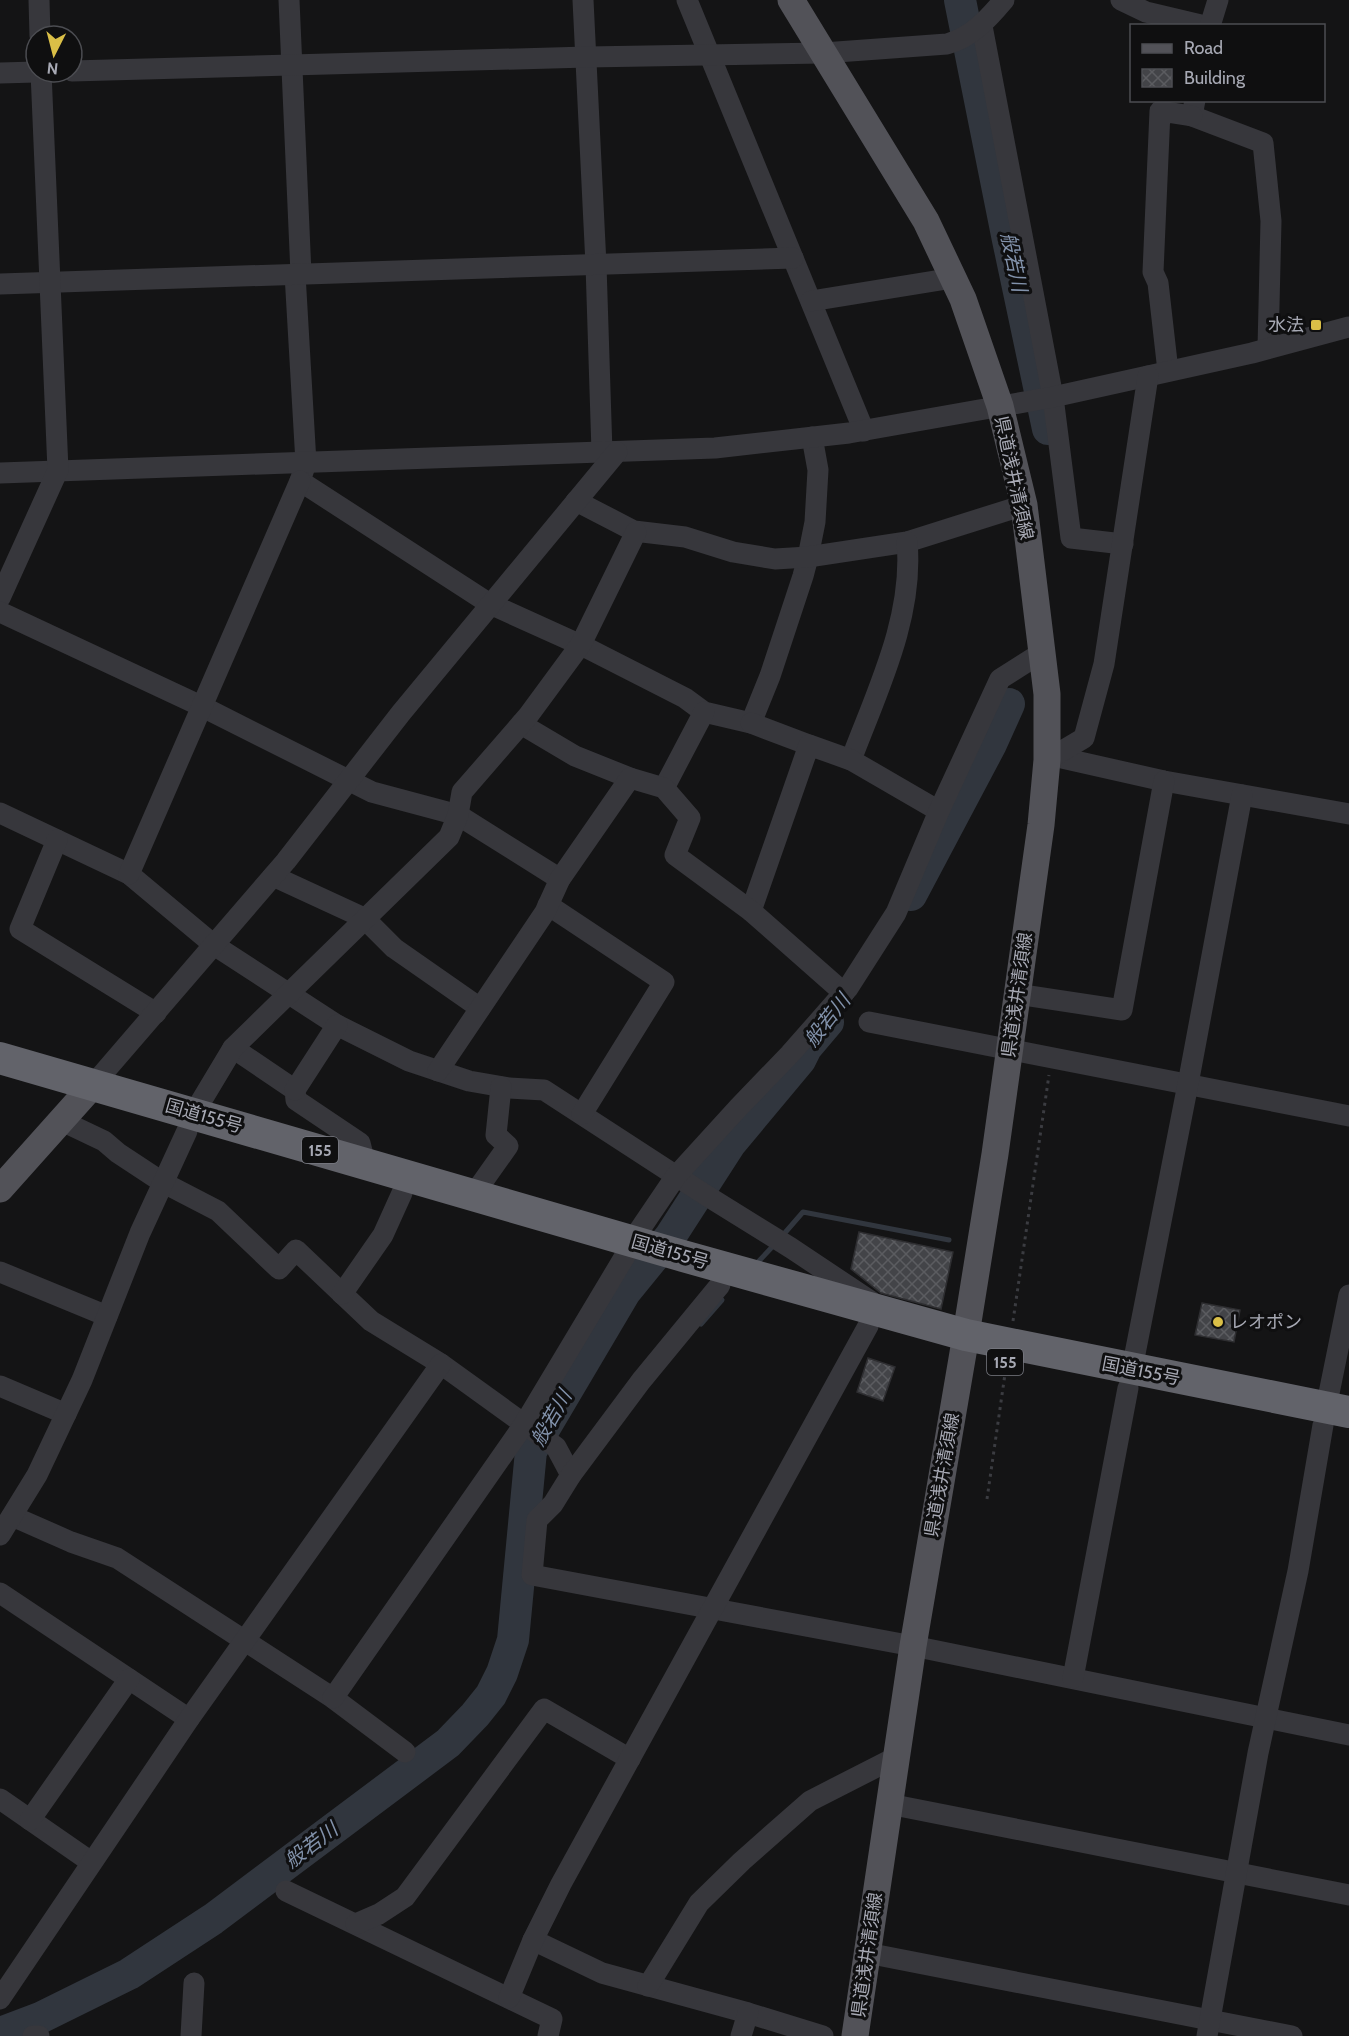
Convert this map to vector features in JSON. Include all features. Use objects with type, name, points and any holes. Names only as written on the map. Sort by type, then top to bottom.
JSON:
[{"type":"highway","name":"国道155号","points":[[0,1058],[78,1102]]},
{"type":"highway","name":"国道155号","points":[[0,1078],[78,1102],[191,1122],[364,1163],[474,1194],[672,1262],[965,1344],[1337,1419]]},
{"type":"highway","name":"国道155号","points":[[191,1122],[402,1193],[631,1249]]},
{"type":"highway","name":"国道155号","points":[[672,1262],[720,1285],[871,1317]]},
{"type":"main road","name":"県道浅井清須線","points":[[791,0],[926,221],[1011,404],[1047,694],[1050,758],[995,1154],[913,1646],[855,2036]]},
{"type":"main road","points":[[0,1190],[78,1102]]},
{"type":"street","points":[[39,0],[40,24]]},
{"type":"street","points":[[129,874],[303,472],[289,0]]},
{"type":"street","points":[[571,1475],[556,1447],[441,1364],[371,1321],[296,1250],[279,1269],[218,1211],[162,1182],[118,1153],[104,1141],[78,1102],[273,876],[400,713],[576,501],[610,452],[596,266],[583,0]]},
{"type":"street","points":[[687,0],[864,431]]},
{"type":"street","points":[[84,71],[823,53],[947,44],[956,42],[980,27],[1004,0]]},
{"type":"street","points":[[1121,0],[1146,12],[1198,24]]},
{"type":"street","points":[[1208,24],[1218,0]]},
{"type":"street","points":[[980,27],[1053,397],[1071,538],[1123,544]]},
{"type":"street","points":[[0,73],[24,72]]},
{"type":"street","points":[[0,598],[58,470],[41,84]]},
{"type":"street","points":[[1050,758],[1084,738],[1104,664],[1123,544],[1158,374],[1158,283],[1153,272],[1160,111],[1194,108],[1263,143],[1271,220],[1268,348]]},
{"type":"street","points":[[0,284],[793,258]]},
{"type":"street","points":[[811,302],[953,278]]},
{"type":"street","points":[[0,473],[58,470],[303,472],[610,452],[715,448],[864,431],[1053,397],[1252,353],[1349,327]]},
{"type":"street","points":[[751,723],[770,676],[808,557],[815,522],[818,470],[812,437]]},
{"type":"street","points":[[303,472],[490,604],[580,644],[685,698],[704,712],[751,723],[851,760],[939,812]]},
{"type":"street","points":[[576,501],[636,531],[685,537],[733,552],[775,559],[808,557],[906,542],[1024,505]]},
{"type":"street","points":[[0,1535],[37,1475],[82,1380],[162,1182],[191,1122],[233,1048],[449,837],[458,815],[462,792],[522,724],[580,644],[636,531]]},
{"type":"street","points":[[851,760],[886,668],[904,608],[909,566],[906,542]]},
{"type":"street","points":[[0,612],[201,706],[372,792],[458,815],[560,879]]},
{"type":"street","points":[[333,1698],[534,1430],[631,1249],[679,1178],[738,1108],[796,1048],[844,993],[875,949],[896,913],[939,812],[1000,680],[1041,653]]},
{"type":"street","points":[[664,788],[704,712]]},
{"type":"street","points":[[522,724],[575,756],[630,778],[664,788],[690,818],[675,855],[751,911],[844,993]]},
{"type":"street","points":[[751,911],[808,746]]},
{"type":"street","points":[[1050,758],[1349,814]]},
{"type":"street","points":[[438,1071],[548,905],[560,879],[630,778]]},
{"type":"street","points":[[1017,994],[1122,1010],[1164,781]]},
{"type":"street","points":[[1073,1678],[1242,795]]},
{"type":"street","points":[[0,813],[129,874],[214,945],[337,1025],[409,1061],[469,1081],[501,1087],[544,1090],[871,1301],[871,1317],[561,1884],[533,1940],[509,1998]]},
{"type":"street","points":[[57,840],[20,929],[156,1013]]},
{"type":"street","points":[[273,876],[364,918],[394,948],[480,1008]]},
{"type":"street","points":[[548,905],[664,982],[582,1114]]},
{"type":"street","points":[[869,1022],[1349,1116]]},
{"type":"street","points":[[337,1025],[296,1090],[296,1100],[360,1143],[364,1163]]},
{"type":"street","points":[[233,1048],[296,1090]]},
{"type":"street","points":[[474,1194],[508,1146],[496,1135],[501,1087]]},
{"type":"street","points":[[342,1294],[383,1235],[402,1193]]},
{"type":"street","points":[[0,1272],[107,1316]]},
{"type":"street","points":[[720,1285],[641,1381],[571,1475],[554,1504],[537,1520],[532,1575],[913,1646],[1349,1735]]},
{"type":"street","points":[[1208,2028],[1265,1718],[1298,1571],[1337,1419],[1349,1295]]},
{"type":"street","points":[[0,1999],[189,1719],[441,1364]]},
{"type":"street","points":[[0,1386],[66,1414]]},
{"type":"street","points":[[12,1516],[70,1542],[117,1558],[333,1698],[405,1752]]},
{"type":"street","points":[[0,1593],[189,1719]]},
{"type":"street","points":[[30,1820],[129,1679]]},
{"type":"street","points":[[356,1924],[379,1914],[405,1897],[544,1710],[630,1759]]},
{"type":"street","points":[[648,1986],[699,1903],[742,1861],[810,1801],[896,1757]]},
{"type":"street","points":[[0,1798],[92,1862]]},
{"type":"street","points":[[889,1804],[1349,1895]]},
{"type":"street","points":[[286,1891],[552,2019],[548,2036]]},
{"type":"street","points":[[533,1940],[602,1973],[823,2036]]},
{"type":"street","points":[[867,1953],[1208,2028],[1292,2036]]},
{"type":"street","points":[[191,2036],[194,1983]]},
{"type":"street","points":[[741,2036],[748,2013]]},
{"type":"street","points":[[33,2036],[39,2036]]},
{"type":"path","points":[[987,1499],[1052,1059]]},
{"type":"building","points":[[859,1232],[953,1252],[941,1309],[881,1293],[851,1269]]},
{"type":"building","name":"レオポン","points":[[1202,1303],[1240,1310],[1234,1342],[1195,1335]]},
{"type":"building","points":[[868,1358],[895,1367],[883,1401],[857,1392]]},
{"type":"waterway","name":"般若川","points":[[960,0],[1048,429]]},
{"type":"waterway","name":"般若川","points":[[911,895],[991,744],[1009,704]]},
{"type":"waterway","name":"般若川","points":[[0,2033],[40,2018],[129,1974],[213,1919],[448,1743],[475,1715],[491,1695],[502,1673],[513,1640],[531,1451],[625,1292],[670,1237],[730,1144],[800,1060],[806,1048],[828,1022]]},
{"type":"waterway","points":[[783,1235],[803,1212],[949,1240]]},
{"type":"waterway","points":[[758,1262],[774,1245]]},
{"type":"waterway","points":[[701,1324],[722,1300]]},
{"type":"place","name":"水法","points":[[1316,325]]},
{"type":"place","name":"レオポン","points":[[1218,1322]]}]
